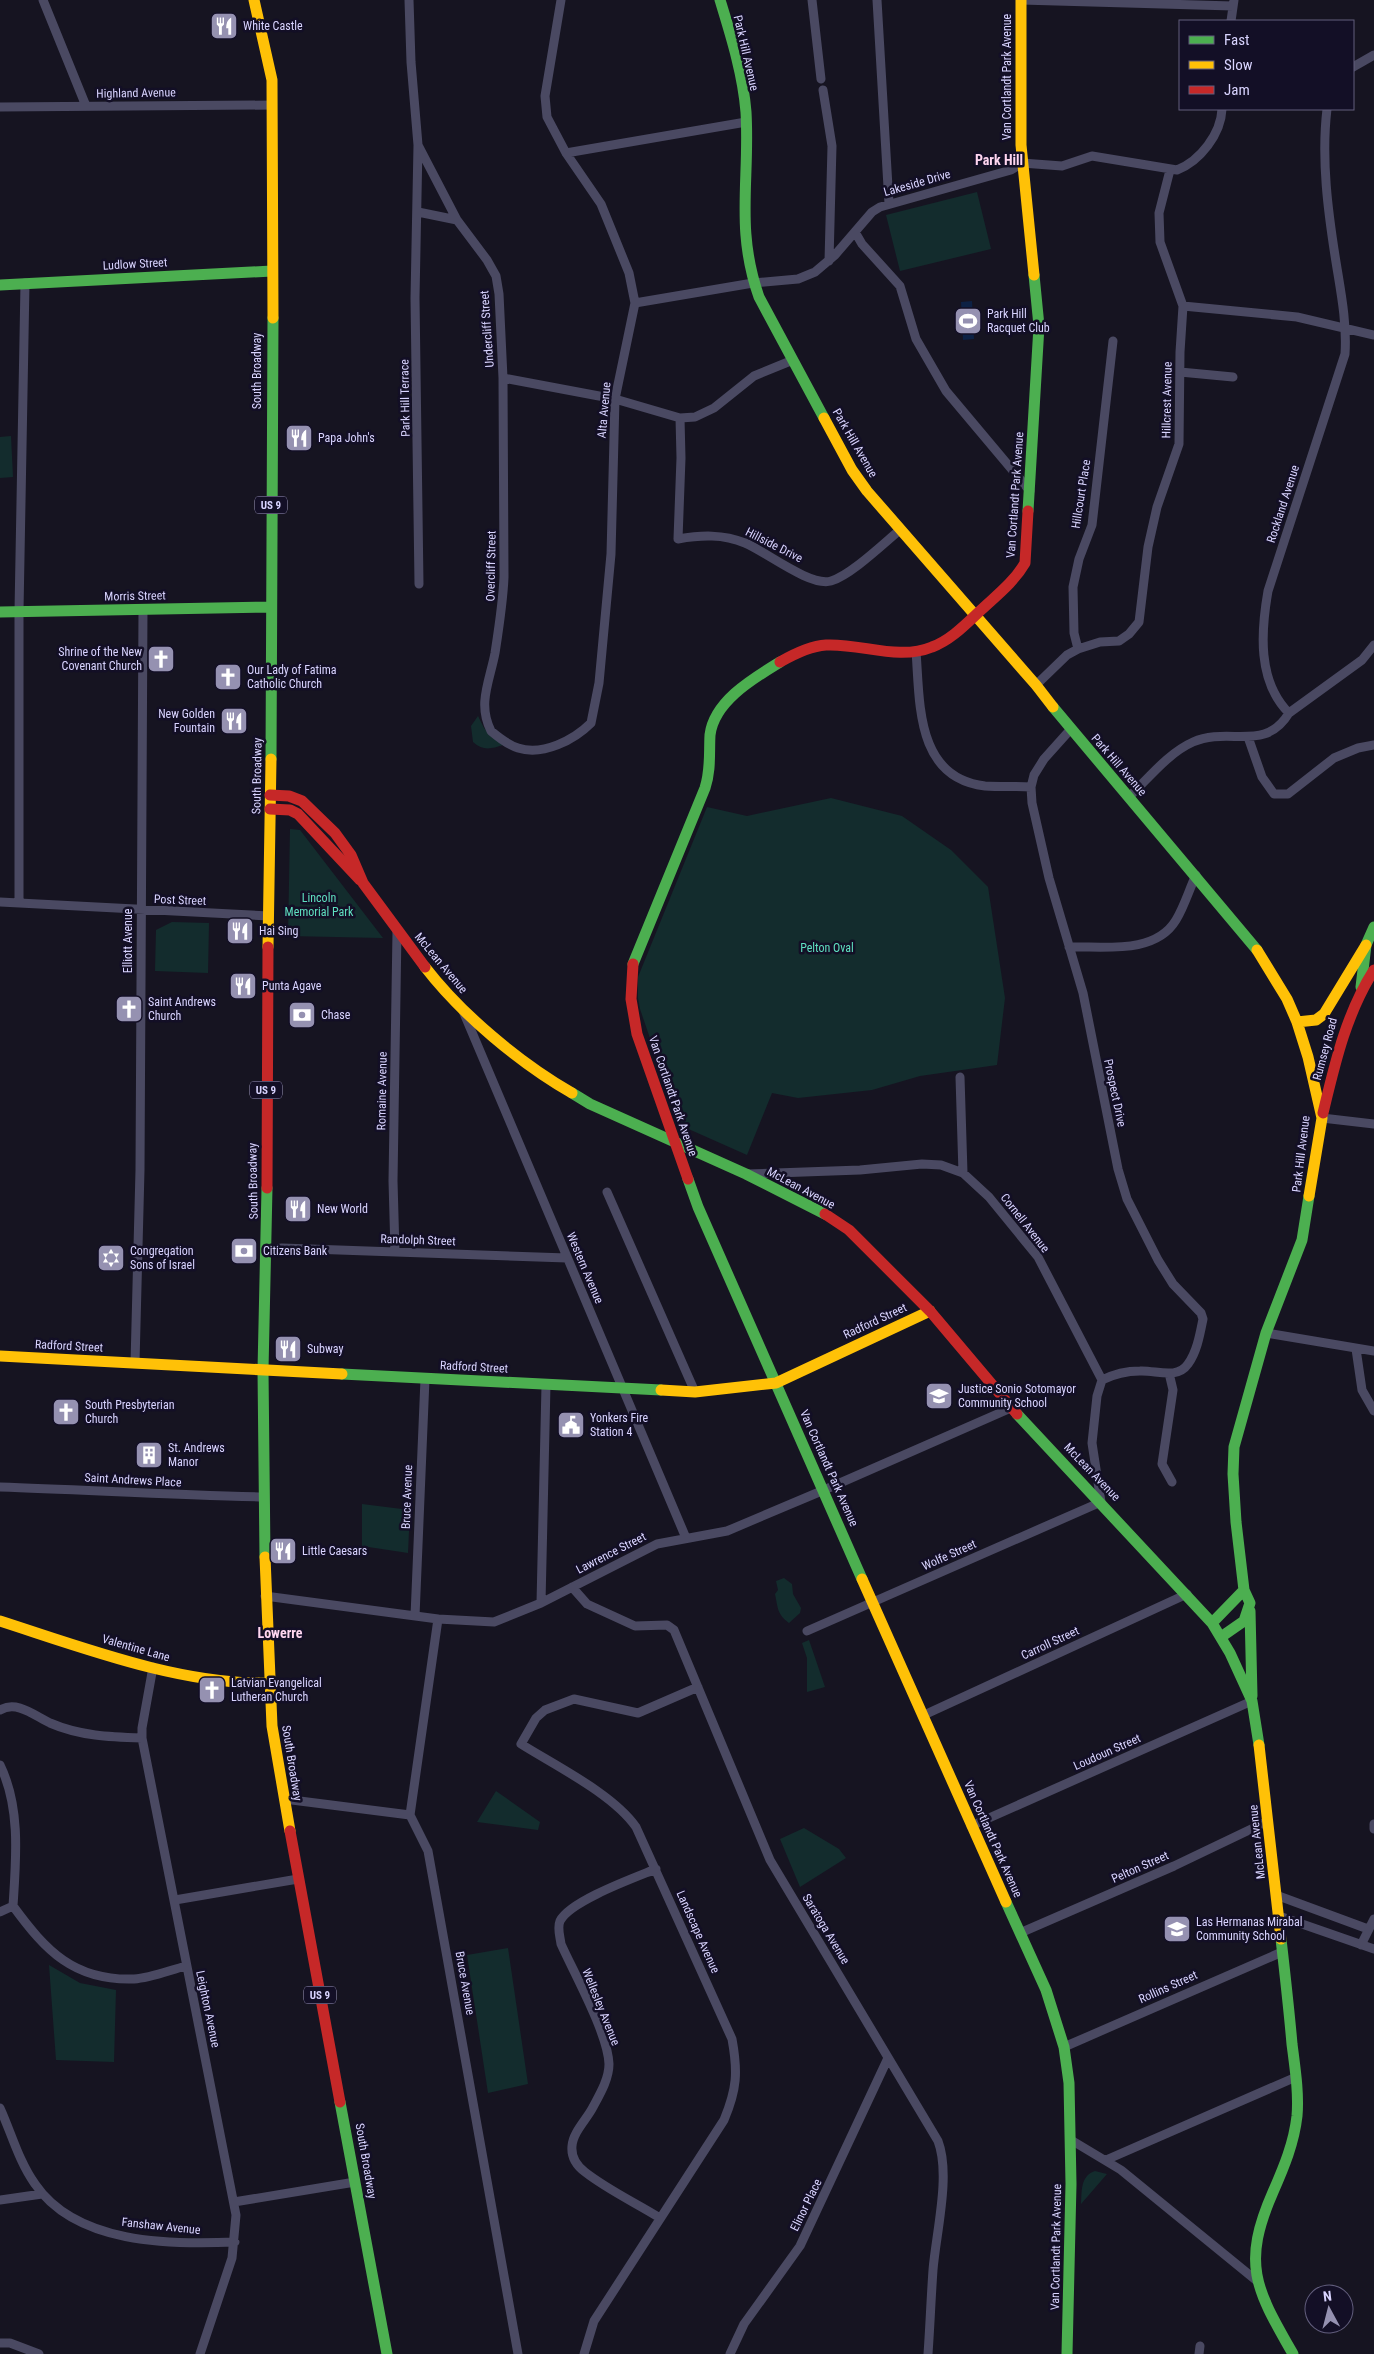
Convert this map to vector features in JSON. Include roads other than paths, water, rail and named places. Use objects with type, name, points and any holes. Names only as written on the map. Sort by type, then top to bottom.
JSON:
[{"type":"street","points":[[43,0],[86,106]]},
{"type":"street","name":"South Broadway","points":[[254,0],[272,80],[267,1250],[263,1370],[265,1596],[269,1683],[272,1726],[298,1879],[388,2354]]},
{"type":"street","name":"Undercliff Street","points":[[409,0],[411,62],[418,145],[418,212]]},
{"type":"street","name":"Alta Avenue","points":[[508,742],[518,748],[536,750],[567,741],[582,732],[591,723],[599,683],[611,554],[615,399],[635,303],[629,273],[601,204],[566,152],[547,117],[545,96],[561,0]]},
{"type":"street","name":"Park Hill Avenue","points":[[720,0],[740,79],[746,122],[742,230],[753,283],[852,470],[867,492],[1036,685],[1070,730],[1196,875],[1258,951],[1287,999],[1297,1022],[1308,1057],[1322,1118],[1302,1240],[1266,1333],[1234,1447],[1233,1474],[1236,1522],[1244,1590],[1250,1603]]},
{"type":"street","points":[[812,0],[821,78]]},
{"type":"street","points":[[877,0],[889,204]]},
{"type":"street","points":[[1021,0],[1233,3],[1231,20]]},
{"type":"street","name":"Van Cortlandt Park Avenue","points":[[1021,0],[1022,163],[1030,218],[1039,326],[1024,563],[1011,583],[939,644],[906,652],[824,645],[808,649],[782,660],[740,691],[718,713],[710,735],[710,773],[706,789],[692,815],[633,964],[630,978],[632,1012],[637,1034],[698,1207],[872,1602],[924,1715],[971,1826],[1046,1990],[1064,2046],[1069,2083],[1071,2140],[1068,2354]]},
{"type":"street","points":[[1354,66],[1374,55]]},
{"type":"street","points":[[823,90],[832,146],[829,260]]},
{"type":"street","name":"Highland Avenue","points":[[0,107],[272,104]]},
{"type":"street","points":[[1170,170],[1177,170],[1188,166],[1200,153],[1215,134],[1222,116],[1222,110]]},
{"type":"street","name":"Rockland Avenue","points":[[1289,712],[1280,704],[1269,680],[1263,643],[1263,618],[1268,591],[1345,354],[1346,330],[1331,229],[1323,137],[1327,110]]},
{"type":"street","points":[[566,152],[638,142],[746,122]]},
{"type":"street","name":"Undercliff Street","points":[[418,145],[457,220],[488,260],[496,276],[499,294],[503,378],[615,399],[680,418]]},
{"type":"street","name":"Lakeside Drive","points":[[635,303],[753,283],[798,279],[816,272],[872,212],[889,204],[1011,170],[1022,163],[1062,166],[1092,156],[1170,170]]},
{"type":"street","name":"Hillcrest Avenue","points":[[1036,685],[1056,664],[1078,649],[1100,642],[1119,641],[1130,634],[1139,622],[1150,539],[1157,507],[1179,444],[1183,306],[1160,242],[1159,213],[1170,170]]},
{"type":"street","points":[[418,212],[457,220]]},
{"type":"street","name":"Park Hill Terrace","points":[[418,212],[415,298],[419,584]]},
{"type":"street","points":[[855,232],[862,244],[900,286],[916,339],[946,392],[1030,491]]},
{"type":"street","name":"Ludlow Street","points":[[0,285],[272,271]]},
{"type":"street","points":[[19,903],[19,611],[25,284]]},
{"type":"street","points":[[1183,306],[1296,317],[1374,335]]},
{"type":"street","name":"Hillcourt Place","points":[[1078,649],[1074,633],[1073,587],[1079,559],[1092,525],[1113,341]]},
{"type":"street","points":[[680,418],[694,416],[714,408],[754,376],[793,360]]},
{"type":"street","points":[[1180,372],[1233,377]]},
{"type":"street","name":"Overcliff Street","points":[[503,378],[503,606],[493,660],[486,685],[484,708],[491,731],[508,742]]},
{"type":"street","name":"Hillside Drive","points":[[680,418],[681,458],[678,538],[717,535],[744,542],[813,580],[829,582],[846,574],[901,529]]},
{"type":"street","name":"Morris Street","points":[[0,612],[271,607]]},
{"type":"street","name":"Elliott Avenue","points":[[135,1363],[140,1170],[143,609]]},
{"type":"street","points":[[1128,797],[1168,760],[1191,743],[1208,737],[1248,737],[1269,734],[1283,723],[1289,712],[1362,660],[1374,645]]},
{"type":"street","points":[[916,651],[926,741],[938,763],[966,781],[984,786],[1031,786],[1034,775],[1044,759],[1070,730]]},
{"type":"street","points":[[1248,737],[1262,777],[1274,794],[1288,794],[1334,758],[1358,748],[1374,745]]},
{"type":"street","name":"Prospect Drive","points":[[1031,786],[1032,803],[1047,869],[1083,993],[1118,1169],[1127,1199],[1158,1260],[1173,1284],[1201,1313],[1203,1320],[1190,1362],[1178,1372],[1168,1373]]},
{"type":"street","name":"McLean Avenue","points":[[270,795],[295,798],[316,814],[351,854],[364,883],[431,976],[462,1008],[525,1063],[590,1104],[746,1174],[824,1214],[849,1230],[930,1311],[1011,1408],[1101,1502],[1212,1623],[1221,1637],[1252,1701],[1279,1916],[1296,2077],[1297,2108],[1295,2132],[1289,2155],[1260,2222],[1255,2255],[1257,2281],[1268,2313],[1293,2354]]},
{"type":"street","name":"McLean Avenue","points":[[270,809],[290,810],[298,814],[340,862],[364,883]]},
{"type":"street","points":[[1069,947],[1128,946],[1160,938],[1175,921],[1196,875]]},
{"type":"street","name":"Post Street","points":[[0,902],[140,911],[269,916]]},
{"type":"street","name":"Rumsey Road","points":[[1361,989],[1366,946],[1374,927]]},
{"type":"street","name":"Romaine Avenue","points":[[395,1252],[393,1181],[397,931]]},
{"type":"street","points":[[1297,1022],[1316,1020],[1324,1014],[1366,946]]},
{"type":"street","name":"Rumsey Road","points":[[1322,1118],[1342,1038],[1361,989],[1374,970]]},
{"type":"street","name":"Western Avenue","points":[[462,1008],[686,1538]]},
{"type":"street","points":[[960,1077],[963,1173]]},
{"type":"street","points":[[1322,1118],[1374,1124]]},
{"type":"street","name":"Cornell Avenue","points":[[746,1174],[860,1170],[922,1164],[941,1165],[963,1173],[989,1197],[1038,1257],[1102,1380]]},
{"type":"street","points":[[607,1192],[695,1392]]},
{"type":"street","name":"Randolph Street","points":[[267,1250],[282,1248],[567,1258]]},
{"type":"street","name":"Radford Street","points":[[0,1356],[695,1392],[776,1383],[930,1311]]},
{"type":"street","points":[[1266,1333],[1356,1349],[1374,1350]]},
{"type":"street","points":[[1356,1349],[1362,1390],[1374,1411]]},
{"type":"street","points":[[1101,1502],[1092,1443],[1097,1396],[1102,1380],[1112,1375],[1141,1370],[1168,1373],[1173,1390],[1162,1464],[1172,1482]]},
{"type":"street","name":"Bruce Avenue","points":[[415,1616],[424,1379]]},
{"type":"street","points":[[541,1603],[546,1384]]},
{"type":"street","name":"Lawrence Street","points":[[265,1596],[438,1619],[494,1622],[541,1603],[657,1544],[727,1531],[1011,1408]]},
{"type":"street","name":"Saint Andrews Place","points":[[0,1487],[109,1490],[174,1495],[264,1496]]},
{"type":"street","name":"Wolfe Street","points":[[807,1631],[1101,1502]]},
{"type":"street","name":"Saratoga Avenue","points":[[572,1587],[587,1604],[635,1626],[667,1625],[674,1630],[770,1860],[938,2141],[942,2157],[943,2174],[933,2270],[928,2354]]},
{"type":"street","points":[[1212,1623],[1244,1590]]},
{"type":"street","name":"Carroll Street","points":[[924,1715],[1187,1594]]},
{"type":"street","points":[[1221,1637],[1244,1621],[1250,1603]]},
{"type":"street","points":[[1250,1603],[1252,1701]]},
{"type":"street","points":[[284,1799],[410,1815],[438,1619]]},
{"type":"street","name":"Valentine Lane","points":[[0,1620],[60,1640],[189,1677],[225,1683],[269,1683]]},
{"type":"street","name":"Leighton Avenue","points":[[152,1667],[142,1738],[234,2202],[236,2228],[235,2242],[226,2280],[200,2354]]},
{"type":"street","name":"Landscape Avenue","points":[[584,2354],[594,2321],[724,2120],[734,2096],[737,2078],[732,2039],[636,1827],[622,1810],[521,1744],[536,1718],[545,1710],[574,1699],[638,1713],[646,1712],[698,1687]]},
{"type":"street","name":"Loudoun Street","points":[[971,1826],[1252,1701]]},
{"type":"street","points":[[0,1710],[6,1706],[14,1706],[34,1713],[49,1722],[89,1736],[142,1738]]},
{"type":"street","points":[[0,1765],[10,1794],[14,1819],[16,1873],[14,1906],[45,1946],[62,1961],[83,1972],[136,1979],[186,1966]]},
{"type":"street","name":"Bruce Avenue","points":[[410,1815],[428,1851],[518,2354]]},
{"type":"street","name":"Pelton Street","points":[[1020,1933],[1174,1866],[1268,1821]]},
{"type":"street","points":[[1374,1824],[1374,1829]]},
{"type":"street","name":"Wellesley Avenue","points":[[656,1868],[585,1900],[566,1912],[560,1921],[559,1930],[561,1944],[606,2044],[609,2064],[608,2075],[602,2090],[587,2119],[575,2134],[572,2145],[574,2160],[584,2172],[660,2218]]},
{"type":"street","points":[[175,1900],[298,1879]]},
{"type":"street","points":[[1276,1895],[1368,1930]]},
{"type":"street","points":[[0,1912],[14,1906]]},
{"type":"street","points":[[1279,1916],[1374,1949]]},
{"type":"street","points":[[1361,1944],[1374,1919]]},
{"type":"street","name":"Rollins Street","points":[[1064,2046],[1282,1952]]},
{"type":"street","name":"Elinor Place","points":[[730,2354],[744,2324],[800,2246],[888,2058]]},
{"type":"street","points":[[1106,2160],[1296,2077]]},
{"type":"street","name":"Fanshaw Avenue","points":[[0,2108],[34,2182],[42,2194],[89,2226],[148,2239],[186,2243],[235,2242]]},
{"type":"street","points":[[1071,2140],[1121,2170],[1257,2281]]},
{"type":"street","points":[[234,2202],[355,2182]]},
{"type":"street","points":[[0,2200],[42,2194]]},
{"type":"street","points":[[0,2343],[10,2343],[39,2354]]},
{"type":"water","name":"Park Hill Racquet Club","points":[[972,301],[974,339],[963,340],[961,302]]},
{"type":"place","name":"White Castle","points":[[224,26]]},
{"type":"place","name":"Park Hill Racquet Club","points":[[968,321]]},
{"type":"place","name":"Papa John's","points":[[299,438]]},
{"type":"place","name":"Shrine of the New Covenant Church","points":[[161,659]]},
{"type":"place","name":"Our Lady of Fatima Catholic Church","points":[[228,677]]},
{"type":"place","name":"New Golden Fountain","points":[[234,721]]},
{"type":"place","name":"Hai Sing","points":[[240,931]]},
{"type":"place","name":"Punta Agave","points":[[243,986]]},
{"type":"place","name":"Saint Andrews Church","points":[[129,1009]]},
{"type":"place","name":"Chase","points":[[302,1015]]},
{"type":"place","name":"New World","points":[[298,1209]]},
{"type":"place","name":"Citizens Bank","points":[[244,1251]]},
{"type":"place","name":"Congregation Sons of Israel","points":[[111,1258]]},
{"type":"place","name":"Subway","points":[[288,1349]]},
{"type":"place","name":"Justice Sonio Sotomayor Community School","points":[[939,1396]]},
{"type":"place","name":"South Presbyterian Church","points":[[66,1412]]},
{"type":"place","name":"Yonkers Fire Station 4","points":[[571,1425]]},
{"type":"place","name":"St. Andrews Manor","points":[[149,1455]]},
{"type":"place","name":"Little Caesars","points":[[283,1551]]},
{"type":"place","name":"Latvian Evangelical Lutheran Church","points":[[212,1690]]},
{"type":"place","name":"Las Hermanas Mirabal Community School","points":[[1177,1929]]},
{"type":"district","name":"Park Hill","points":[[999,160]]},
{"type":"district","name":"Lowerre","points":[[280,1633]]},
{"type":"park label","name":"Lincoln Memorial Park","points":[[319,905]]},
{"type":"park label","name":"Pelton Oval","points":[[827,948]]}]
